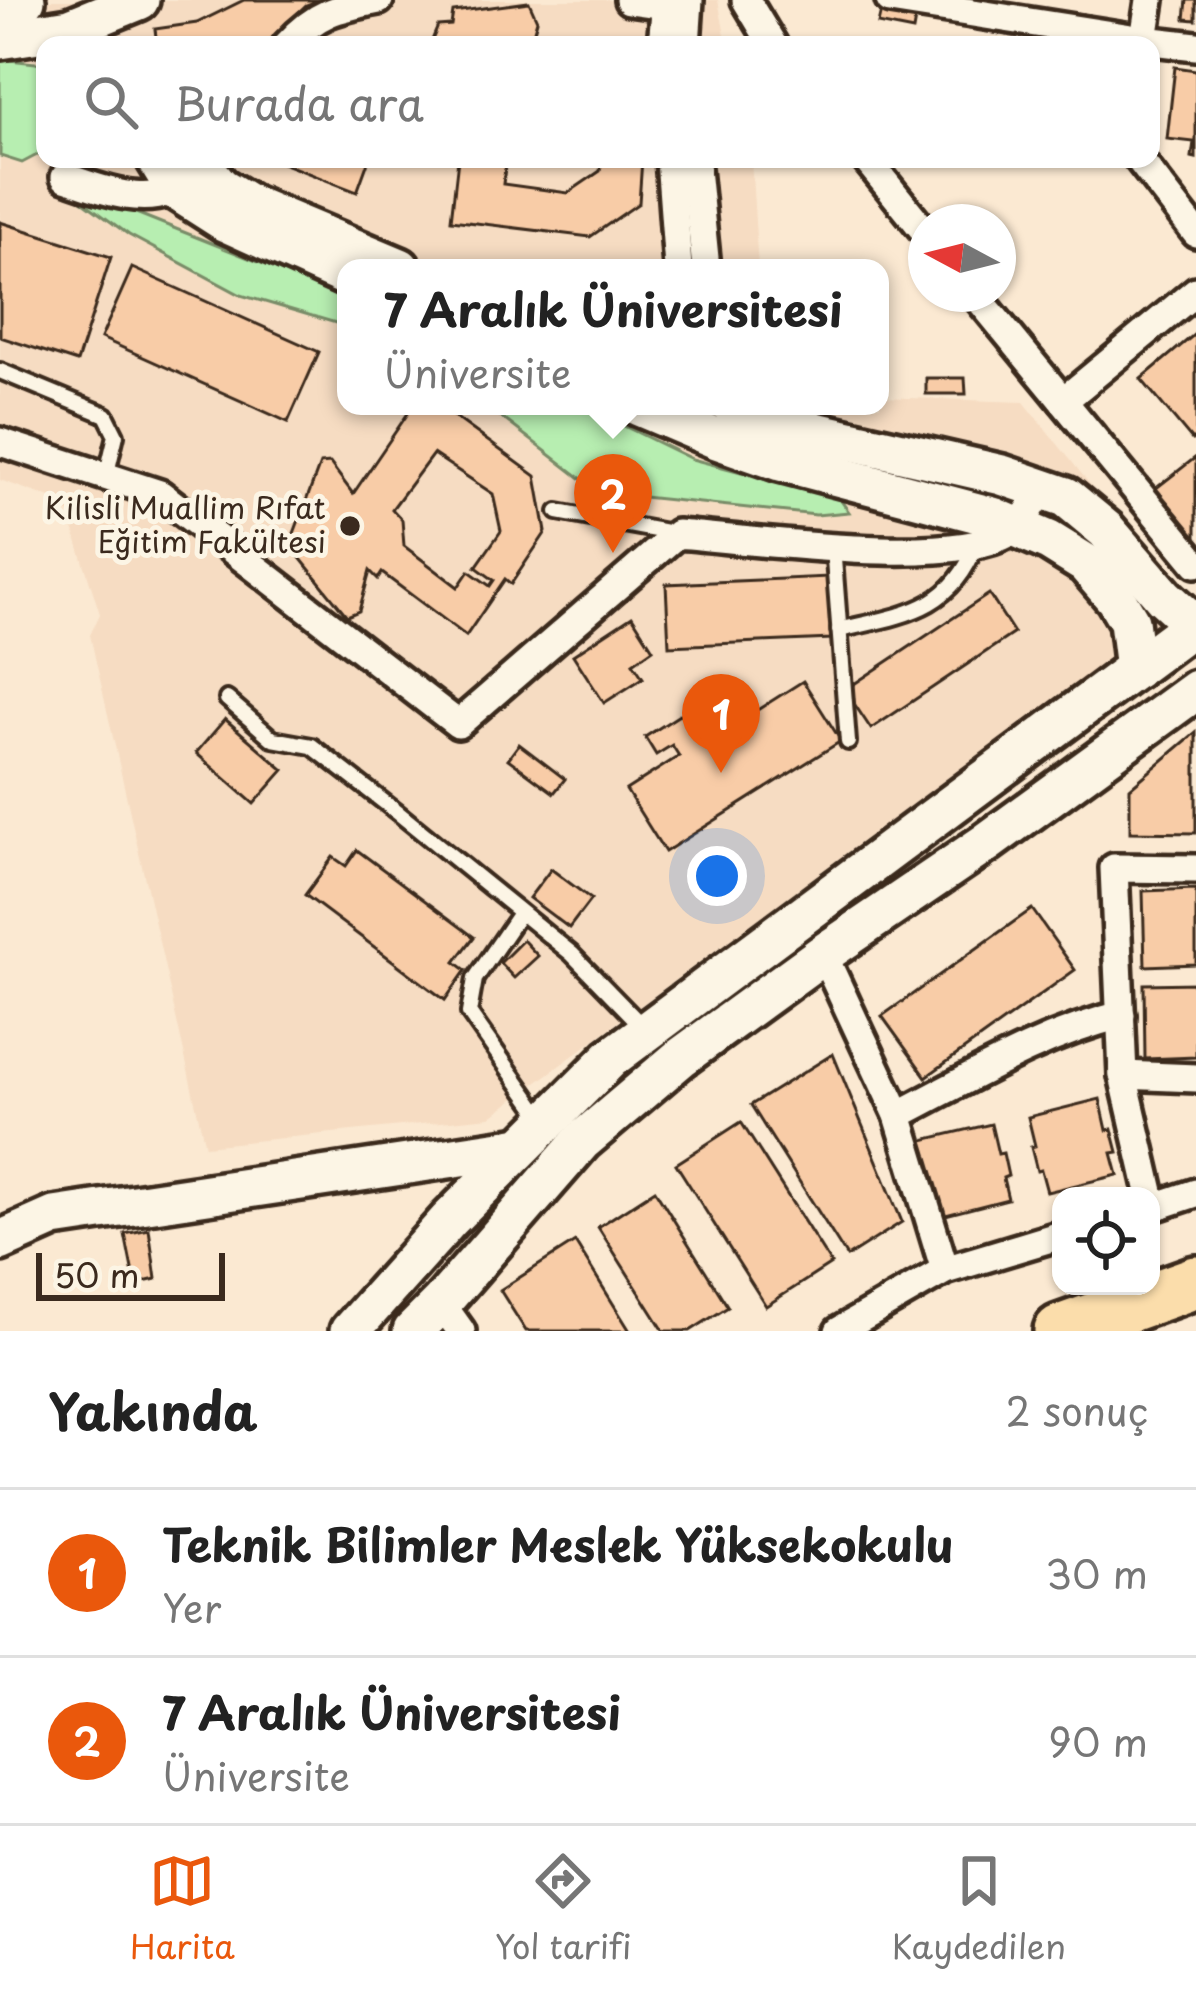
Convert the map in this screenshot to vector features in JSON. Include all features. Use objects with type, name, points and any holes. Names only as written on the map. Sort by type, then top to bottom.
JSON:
[{"type":"highway","points":[[1060,1331],[1196,1282]]},
{"type":"street","points":[[0,2],[25,0]]},
{"type":"street","points":[[0,38],[84,23],[139,0]]},
{"type":"street","points":[[295,36],[334,8],[379,0]]},
{"type":"street","points":[[629,0],[673,2]]},
{"type":"street","points":[[746,0],[768,36]]},
{"type":"street","points":[[890,0],[1108,36]]},
{"type":"street","points":[[1145,36],[1150,0]]},
{"type":"street","points":[[664,36],[673,2]]},
{"type":"street","points":[[673,2],[683,36]]},
{"type":"street","points":[[1160,43],[1196,46]]},
{"type":"street","points":[[65,177],[141,198],[185,168]]},
{"type":"street","points":[[189,168],[226,222],[337,272]]},
{"type":"street","points":[[191,168],[250,205],[379,259]]},
{"type":"street","points":[[671,168],[677,259]]},
{"type":"street","points":[[696,168],[705,259]]},
{"type":"street","points":[[873,168],[908,211]]},
{"type":"street","points":[[1146,168],[1196,232]]},
{"type":"street","points":[[1063,401],[1196,291]]},
{"type":"street","points":[[990,312],[1196,563]]},
{"type":"street","points":[[350,1331],[449,1220],[611,1058],[1195,624],[1163,597],[1106,530],[1066,496],[1001,475],[759,418],[707,416]]},
{"type":"street","points":[[707,416],[780,461],[993,517],[1049,541],[1086,564],[1116,599],[1129,621],[1135,669]]},
{"type":"street","points":[[0,442],[160,494],[458,724],[677,533],[927,550],[976,545],[1009,533],[1043,489]]},
{"type":"street","points":[[438,1322],[581,1141],[680,1058],[1196,690]]},
{"type":"street","points":[[1149,1187],[1124,1075],[1114,868],[1196,869]]},
{"type":"street","points":[[824,954],[898,1114],[945,1270]]},
{"type":"street","points":[[898,1114],[1030,1047],[1080,1025],[1120,1015]]},
{"type":"street","points":[[1124,1075],[1196,1078]]},
{"type":"street","points":[[0,1241],[54,1217],[533,1135]]},
{"type":"street","points":[[1160,1200],[1196,1193]]},
{"type":"street","points":[[838,1331],[945,1270],[1052,1238]]},
{"type":"lane","points":[[0,371],[106,415],[116,435],[106,477]]},
{"type":"lane","points":[[558,512],[677,533]]},
{"type":"lane","points":[[839,630],[912,613],[938,599],[960,578],[976,545]]},
{"type":"lane","points":[[833,546],[848,742]]},
{"type":"lane","points":[[227,699],[273,739],[312,746],[397,812],[572,954],[647,1031]]},
{"type":"lane","points":[[520,913],[475,979],[469,1013],[533,1135]]},
{"type":"shaded area","points":[[0,0],[718,0],[725,36],[36,36],[36,168],[752,168],[757,259],[337,259],[337,415],[889,415],[889,397],[1024,402],[1185,603],[490,1117],[205,1146],[90,635],[100,614],[65,503],[0,480]]},
{"type":"green space","points":[[0,59],[36,63],[36,156],[22,163],[0,156]]},
{"type":"green space","points":[[66,189],[337,293],[337,323],[241,295],[129,235]]},
{"type":"green space","points":[[499,415],[602,415],[692,459],[839,498],[849,512],[816,515],[592,487]]},
{"type":"building","points":[[244,0],[321,0],[306,5],[274,36],[156,36],[155,29],[197,23]]},
{"type":"building","points":[[1187,0],[1196,0],[1196,20],[1185,19]]},
{"type":"building","points":[[529,2],[537,20],[533,36],[434,36],[438,26],[451,25],[453,12]]},
{"type":"building","points":[[882,7],[916,14],[913,31],[878,24]]},
{"type":"building","points":[[1175,67],[1196,70],[1196,158],[1192,157],[1194,142],[1167,139]]},
{"type":"building","points":[[295,168],[366,168],[357,192]]},
{"type":"building","points":[[457,168],[505,168],[503,184],[568,193],[600,168],[641,168],[639,203],[590,237],[451,220]]},
{"type":"building","points":[[0,222],[111,257],[77,362],[0,337]]},
{"type":"building","points":[[132,268],[319,352],[288,422],[101,338]]},
{"type":"building","points":[[1196,333],[1196,437],[1192,440],[1141,379]]},
{"type":"building","points":[[926,378],[965,378],[966,394],[926,394]]},
{"type":"building","name":"Kilisli Muallim Rıfat Eğitim Fakültesi","points":[[407,415],[452,415],[536,476],[546,532],[511,584],[505,579],[466,636],[382,573],[378,579],[370,571],[359,611],[347,616],[297,554],[293,536],[320,464],[330,463],[353,494]],"holes":[[[433,454],[493,494],[501,531],[476,567],[494,580],[490,586],[469,571],[458,587],[404,546],[402,520],[392,509]]]},
{"type":"building","points":[[1196,457],[1196,541],[1155,489]]},
{"type":"building","points":[[829,577],[832,639],[669,646],[666,584]]},
{"type":"building","points":[[989,594],[1014,633],[871,729],[845,690]]},
{"type":"building","points":[[632,616],[653,649],[633,663],[643,678],[604,703],[573,655]]},
{"type":"building","points":[[803,681],[841,741],[665,852],[626,790],[679,756],[672,745],[656,755],[645,737],[698,703],[711,724],[703,729],[710,740]]},
{"type":"building","points":[[225,719],[284,770],[254,804],[196,753]]},
{"type":"building","points":[[1196,732],[1196,833],[1130,832],[1130,788]]},
{"type":"building","points":[[519,744],[565,779],[554,793],[508,759]]},
{"type":"building","points":[[357,850],[474,937],[455,962],[466,970],[445,1000],[305,895],[333,857],[346,866]]},
{"type":"building","points":[[551,869],[591,899],[569,928],[529,898]]},
{"type":"building","points":[[1196,889],[1196,964],[1145,966],[1143,891]]},
{"type":"building","points":[[1032,909],[1075,970],[926,1077],[882,1016]]},
{"type":"building","points":[[523,940],[538,956],[514,978],[500,963]]},
{"type":"building","points":[[1196,983],[1196,1057],[1145,1059],[1144,984]]},
{"type":"building","points":[[833,1054],[902,1222],[847,1257],[751,1105]]},
{"type":"building","points":[[1100,1099],[1118,1152],[1112,1153],[1118,1175],[1052,1187],[1047,1192],[1041,1170],[1037,1171],[1028,1117]]},
{"type":"building","points":[[741,1122],[831,1264],[766,1306],[676,1164]]},
{"type":"building","points":[[991,1124],[998,1154],[1003,1153],[1008,1199],[938,1217],[919,1141]]},
{"type":"building","points":[[655,1190],[728,1307],[690,1331],[664,1331],[598,1227]]},
{"type":"building","points":[[149,1229],[156,1279],[135,1284],[125,1234]]},
{"type":"building","points":[[575,1242],[630,1331],[526,1331],[500,1290]]},
{"type":"place","name":"Kilisli Muallim Rıfat Eğitim Fakültesi","points":[[350,526]]},
{"type":"place","name":"7 Aralık Üniversitesi","points":[[613,553]]},
{"type":"place","name":"Teknik Bilimler Meslek Yüksekokulu","points":[[721,773]]}]
